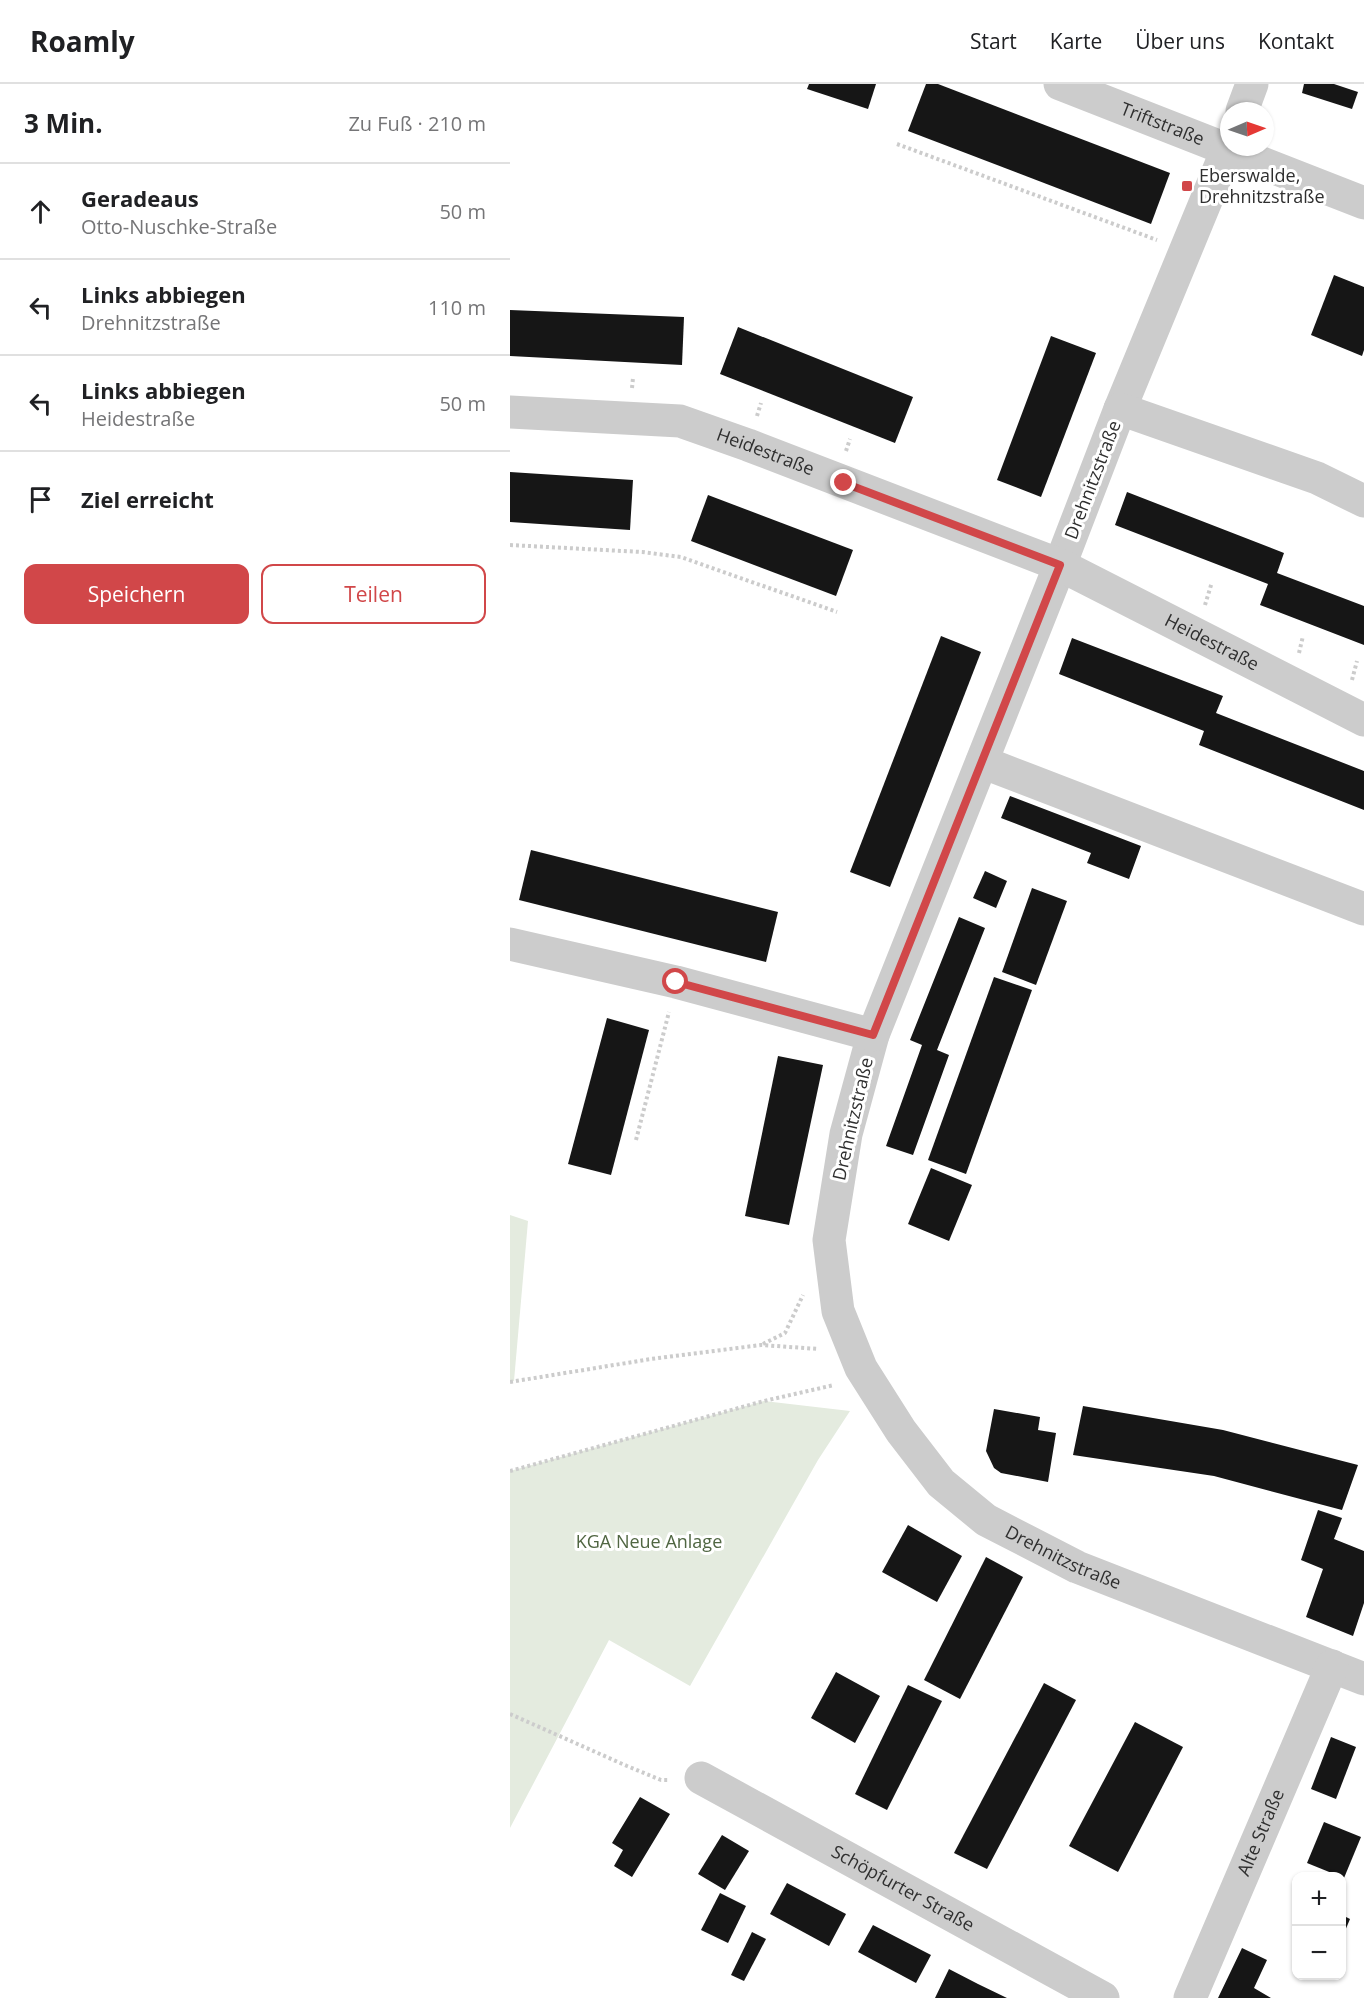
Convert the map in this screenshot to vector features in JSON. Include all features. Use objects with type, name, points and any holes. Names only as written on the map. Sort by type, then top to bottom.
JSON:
[{"type":"street","name":"Triftstraße","points":[[1060,84],[1220,145]]},
{"type":"street","points":[[1245,102],[1252,84]]},
{"type":"street","name":"Drehnitzstraße","points":[[1225,156],[1120,409],[873,1035],[846,1134],[829,1240],[838,1311],[861,1366],[901,1431],[941,1483],[986,1520],[1077,1568],[1364,1678]]},
{"type":"street","name":"Triftstraße","points":[[1248,156],[1364,203]]},
{"type":"street","points":[[1120,409],[1317,478],[1364,501]]},
{"type":"street","name":"Heidestraße","points":[[510,412],[680,421],[1060,565],[1364,720]]},
{"type":"street","points":[[982,762],[1364,909]]},
{"type":"street","points":[[510,944],[676,982],[873,1035]]},
{"type":"street","name":"Alte Straße","points":[[1190,1998],[1332,1666]]},
{"type":"street","name":"Schöpfurter Straße","points":[[701,1778],[1103,1998]]},
{"type":"path","points":[[897,144],[1186,250]]},
{"type":"path","points":[[510,545],[642,552],[681,557],[837,612]]},
{"type":"path","points":[[636,1140],[676,982]]},
{"type":"path","points":[[761,1345],[785,1333],[805,1292]]},
{"type":"path","points":[[510,1382],[651,1359],[761,1345],[827,1350],[861,1366]]},
{"type":"path","points":[[510,1471],[764,1401],[861,1366]]},
{"type":"path","points":[[510,1714],[661,1780],[701,1778]]},
{"type":"green space","points":[[510,1215],[528,1221],[514,1381],[510,1382]]},
{"type":"green space","name":"KGA Neue Anlage","points":[[764,1401],[850,1411],[818,1460],[690,1686],[609,1640],[510,1828],[510,1471]]},
{"type":"building","points":[[809,84],[876,84],[868,109],[807,89]]},
{"type":"building","points":[[926,84],[938,84],[1170,173],[1151,224],[908,131]]},
{"type":"building","points":[[1304,84],[1334,84],[1358,92],[1352,109],[1302,93]]},
{"type":"building","points":[[1334,275],[1364,287],[1364,350],[1362,356],[1311,335]]},
{"type":"building","points":[[510,310],[684,317],[682,365],[510,356]]},
{"type":"building","points":[[738,327],[913,397],[895,443],[720,374]]},
{"type":"building","points":[[1051,336],[1096,353],[1041,497],[997,480]]},
{"type":"building","points":[[510,472],[633,480],[630,530],[510,522]]},
{"type":"building","points":[[1127,492],[1284,553],[1277,573],[1364,606],[1364,645],[1260,605],[1268,584],[1115,525]]},
{"type":"building","points":[[708,495],[853,550],[836,596],[691,541]]},
{"type":"building","points":[[941,636],[981,652],[890,887],[850,872]]},
{"type":"building","points":[[1072,638],[1223,696],[1216,713],[1364,771],[1364,810],[1199,745],[1204,731],[1059,674]]},
{"type":"building","points":[[1010,796],[1141,846],[1129,879],[1087,863],[1091,853],[1001,818]]},
{"type":"building","points":[[531,850],[778,912],[766,962],[519,900]]},
{"type":"building","points":[[985,871],[1007,881],[996,908],[973,898]]},
{"type":"building","points":[[1032,888],[1067,901],[1036,985],[1002,972]]},
{"type":"building","points":[[959,917],[985,928],[937,1050],[949,1055],[913,1155],[886,1146],[922,1045],[910,1040]]},
{"type":"building","points":[[994,977],[1032,990],[966,1174],[928,1160]]},
{"type":"building","points":[[607,1018],[649,1030],[611,1175],[568,1164]]},
{"type":"building","points":[[778,1056],[823,1065],[789,1225],[745,1216]]},
{"type":"building","points":[[931,1168],[972,1185],[949,1241],[908,1224]]},
{"type":"building","points":[[1083,1406],[1223,1430],[1358,1465],[1342,1510],[1214,1476],[1073,1455]]},
{"type":"building","points":[[994,1409],[1040,1417],[1038,1430],[1056,1433],[1048,1482],[1001,1473],[994,1468],[986,1451]]},
{"type":"building","points":[[1318,1510],[1342,1518],[1334,1539],[1364,1551],[1364,1603],[1353,1636],[1306,1617],[1323,1569],[1301,1560]]},
{"type":"building","points":[[908,1525],[962,1556],[937,1602],[882,1572]]},
{"type":"building","points":[[986,1557],[1023,1577],[960,1699],[924,1680]]},
{"type":"building","points":[[836,1672],[880,1696],[855,1743],[811,1718]]},
{"type":"building","points":[[1044,1683],[1076,1700],[987,1869],[954,1853]]},
{"type":"building","points":[[908,1685],[942,1701],[887,1810],[855,1794]]},
{"type":"building","points":[[1135,1722],[1183,1747],[1118,1872],[1069,1846]]},
{"type":"building","points":[[1331,1737],[1356,1747],[1336,1799],[1311,1789]]},
{"type":"building","points":[[640,1797],[670,1814],[632,1877],[614,1866],[623,1850],[612,1843]]},
{"type":"building","points":[[1324,1822],[1361,1837],[1346,1873],[1329,1872],[1307,1863]]},
{"type":"building","points":[[722,1835],[749,1851],[725,1890],[698,1874]]},
{"type":"building","points":[[787,1883],[846,1914],[829,1946],[770,1914]]},
{"type":"building","points":[[720,1893],[746,1906],[728,1943],[701,1930]]},
{"type":"building","points":[[1346,1917],[1350,1919],[1346,1928]]},
{"type":"building","points":[[873,1925],[931,1955],[916,1983],[858,1952]]},
{"type":"building","points":[[752,1932],[766,1939],[744,1981],[731,1975]]},
{"type":"building","points":[[1242,1948],[1267,1960],[1254,1988],[1271,1998],[1218,1998]]},
{"type":"building","points":[[949,1969],[978,1984],[1007,1998],[935,1998]]},
{"type":"place","name":"Eberswalde, Drehnitzstraße","points":[[1187,186]]},
{"type":"route","points":[[676,982],[873,1035],[1060,565],[844,483]]}]
